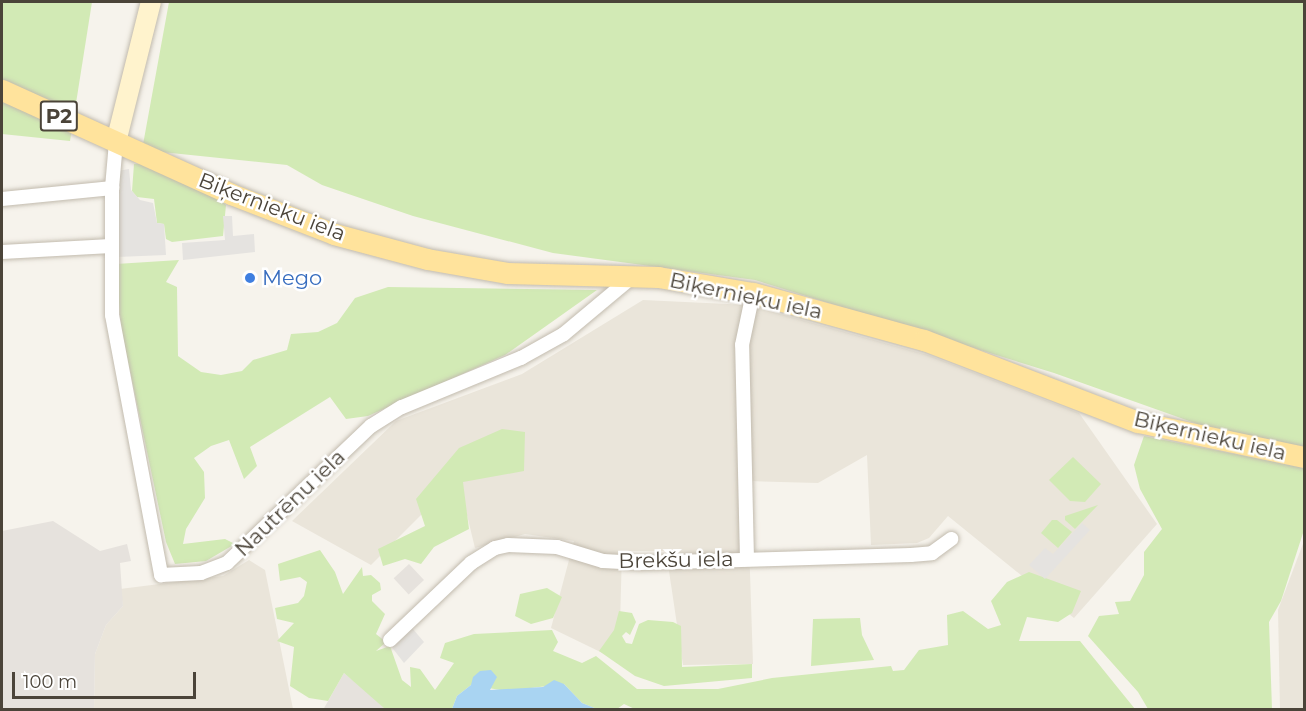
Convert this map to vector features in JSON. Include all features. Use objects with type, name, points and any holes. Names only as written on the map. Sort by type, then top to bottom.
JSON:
[{"type":"main road","points":[[116,141],[151,2]]},
{"type":"main road","name":"P2","points":[[2,90],[116,141]]},
{"type":"main road","name":"Biķernieku iela","points":[[116,141],[231,194],[312,226],[416,256],[507,273],[694,281],[753,293],[924,339],[1138,422],[1305,457]]},
{"type":"street","name":"Nautrēnu iela","points":[[116,141],[111,246],[115,338],[161,575],[201,573],[227,563],[370,426],[402,407],[521,358],[560,337],[596,312],[632,278]]},
{"type":"street","points":[[2,199],[112,188]]},
{"type":"street","points":[[2,252],[111,246]]},
{"type":"street","name":"Brekšu iela","points":[[747,559],[742,345],[753,293]]},
{"type":"street","name":"Brekšu iela","points":[[390,640],[471,563],[495,548],[534,544],[620,564],[932,553],[951,539]]},
{"type":"shaded area","points":[[129,169],[131,190],[140,200],[153,203],[157,223],[164,224],[166,255],[117,257],[117,171]]},
{"type":"shaded area","points":[[223,216],[232,216],[233,236],[254,234],[255,252],[183,260],[182,243],[225,240]]},
{"type":"shaded area","points":[[643,300],[748,305],[928,355],[1079,413],[1157,524],[1074,618],[948,516],[929,538],[917,543],[871,545],[867,455],[818,483],[747,481],[753,664],[683,665],[666,551],[622,551],[619,661],[551,628],[574,541],[525,534],[475,548],[458,478],[371,565],[292,521],[396,421],[522,374]]},
{"type":"shaded area","points":[[53,521],[100,551],[127,544],[131,561],[120,563],[123,606],[106,625],[95,654],[94,709],[2,709],[2,531]]},
{"type":"shaded area","points":[[1082,523],[1090,530],[1045,579],[1029,565],[1045,548],[1053,554]]},
{"type":"shaded area","points":[[1304,541],[1304,709],[1280,709],[1278,610]]},
{"type":"shaded area","points":[[249,560],[265,570],[293,709],[94,710],[95,654],[106,625],[123,606],[120,589],[223,576]]},
{"type":"shaded area","points":[[409,564],[424,580],[409,594],[394,578]]},
{"type":"shaded area","points":[[407,622],[424,642],[404,663],[387,641]]},
{"type":"shaded area","points":[[344,673],[372,696],[385,709],[323,710]]},
{"type":"green space","points":[[2,2],[92,2],[70,141],[2,134]]},
{"type":"green space","points":[[169,2],[1304,2],[1304,452],[1237,438],[1054,373],[755,280],[553,253],[413,216],[322,185],[287,165],[142,150]]},
{"type":"green space","points":[[134,164],[145,164],[219,199],[226,205],[223,236],[172,242],[166,239],[164,224],[157,223],[154,199],[137,197],[132,191]]},
{"type":"green space","points":[[179,260],[166,282],[177,287],[178,356],[201,372],[221,375],[242,371],[253,360],[287,350],[291,334],[318,332],[337,323],[355,298],[388,287],[597,290],[505,355],[368,416],[346,419],[330,397],[250,447],[257,466],[244,479],[229,440],[211,446],[194,458],[204,472],[205,498],[186,529],[183,544],[225,539],[235,544],[206,561],[175,564],[166,542],[121,328],[116,264]]},
{"type":"green space","points":[[502,429],[525,432],[524,471],[463,482],[469,529],[434,547],[421,564],[405,559],[383,566],[378,549],[425,526],[416,499],[459,448]]},
{"type":"green space","points":[[1144,436],[1304,468],[1304,530],[1281,601],[1269,622],[1272,709],[1148,709],[1138,692],[1088,636],[1099,616],[1119,614],[1115,602],[1130,601],[1144,575],[1144,552],[1162,529],[1140,489],[1134,465]]},
{"type":"green space","points":[[1073,457],[1101,484],[1085,502],[1070,501],[1049,480]]},
{"type":"green space","points":[[1098,505],[1075,529],[1065,520],[1065,516]]},
{"type":"green space","points":[[1052,520],[1057,520],[1072,532],[1058,548],[1041,533]]},
{"type":"green space","points":[[320,550],[335,572],[343,594],[362,567],[363,576],[371,575],[380,583],[381,590],[372,595],[372,601],[385,614],[376,634],[386,642],[376,651],[390,646],[402,680],[411,687],[410,667],[420,669],[435,690],[454,663],[440,658],[445,643],[474,634],[552,630],[558,642],[553,651],[582,663],[596,656],[637,689],[718,689],[772,678],[891,666],[893,671],[904,670],[919,650],[948,645],[947,615],[963,611],[988,629],[1001,625],[991,601],[1007,582],[1029,572],[1081,591],[1072,613],[1058,622],[1027,617],[1019,641],[1080,641],[1135,709],[637,710],[624,704],[617,709],[597,709],[582,703],[564,684],[506,691],[471,685],[457,696],[452,709],[385,709],[344,673],[328,701],[309,698],[290,686],[294,647],[277,641],[294,623],[277,619],[275,608],[298,603],[304,596],[307,582],[300,577],[280,581],[278,564]]},
{"type":"green space","points":[[547,588],[562,597],[553,618],[531,624],[515,616],[520,594]]},
{"type":"green space","points":[[619,611],[632,613],[636,622],[630,635],[626,632],[622,636],[626,643],[632,644],[639,624],[648,620],[673,622],[681,626],[682,667],[752,664],[752,678],[664,686],[635,676],[599,651],[614,630]]},
{"type":"green space","points":[[860,618],[862,635],[874,660],[811,666],[813,619]]},
{"type":"water","points":[[491,670],[497,677],[490,690],[543,687],[554,680],[564,684],[582,703],[597,709],[452,709],[457,696],[471,685],[473,677],[480,671]]},
{"type":"place","name":"Mego","points":[[250,278]]}]
